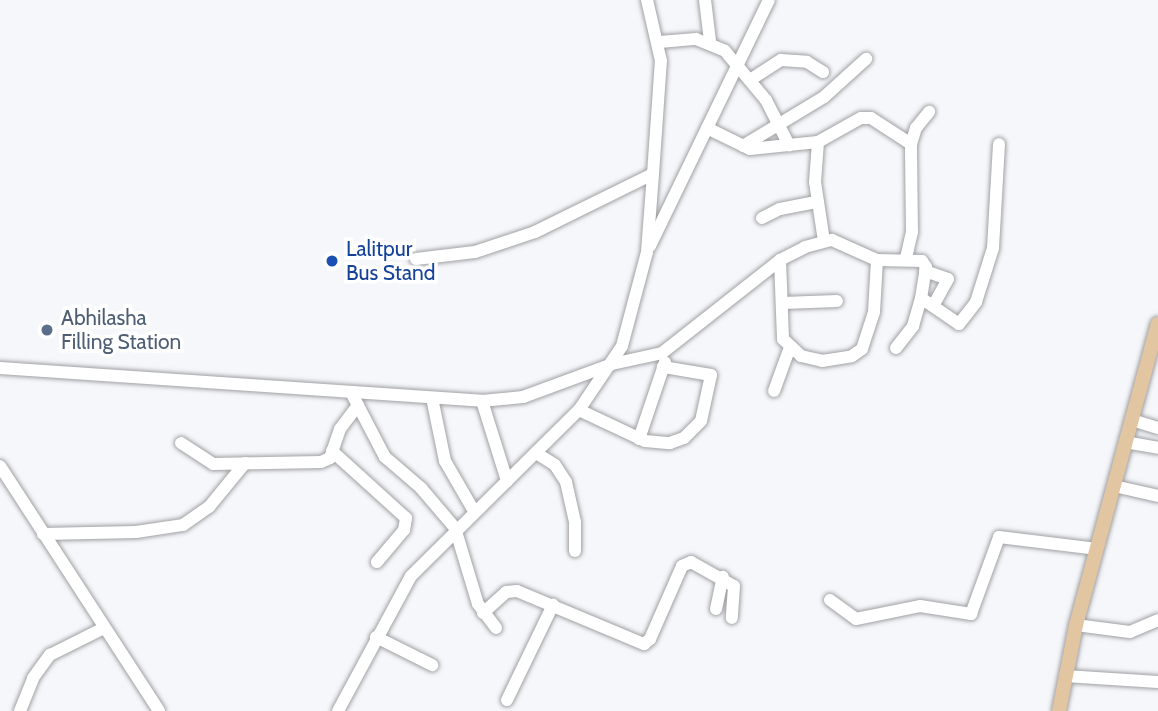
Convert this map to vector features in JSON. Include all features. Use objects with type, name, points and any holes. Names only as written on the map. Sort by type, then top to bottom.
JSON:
[{"type":"main road","points":[[1059,711],[1076,625],[1125,442],[1155,349],[1158,324]]},
{"type":"street","points":[[338,711],[411,576],[455,528],[579,410],[612,364],[631,324],[647,252],[660,41],[647,0]]},
{"type":"street","points":[[705,0],[709,41]]},
{"type":"street","points":[[647,252],[769,0]]},
{"type":"street","points":[[660,41],[709,41],[750,79],[780,123],[789,145]]},
{"type":"street","points":[[743,146],[824,97],[866,59]]},
{"type":"street","points":[[750,79],[781,60],[807,62],[823,72]]},
{"type":"street","points":[[906,258],[912,232],[911,144],[916,128],[929,112]]},
{"type":"street","points":[[707,128],[743,146],[758,150],[818,142],[861,118],[871,118],[911,144]]},
{"type":"street","points":[[818,142],[814,163],[824,241]]},
{"type":"street","points":[[921,298],[959,324],[976,302],[993,248],[999,144]]},
{"type":"street","points":[[416,259],[475,252],[535,232],[653,174]]},
{"type":"street","points":[[762,218],[780,209],[817,202]]},
{"type":"street","points":[[0,368],[355,399],[432,398],[482,401],[536,394],[612,364],[669,348],[780,260],[824,241],[839,242],[877,260],[906,258],[922,261],[925,271],[913,326],[896,348]]},
{"type":"street","points":[[780,260],[783,303],[781,332],[790,347],[812,360],[857,354],[874,312],[877,260]]},
{"type":"street","points":[[925,271],[948,279],[933,306]]},
{"type":"street","points":[[783,303],[836,301]]},
{"type":"street","points":[[774,391],[790,347]]},
{"type":"street","points":[[639,439],[669,348]]},
{"type":"street","points":[[579,410],[639,439],[660,443],[684,438],[701,421],[711,379],[707,371],[663,367]]},
{"type":"street","points":[[432,398],[445,461],[474,511]]},
{"type":"street","points":[[181,443],[213,464],[321,462],[332,450],[355,399]]},
{"type":"street","points":[[355,399],[385,457],[421,488],[455,528],[483,612],[496,628]]},
{"type":"street","points":[[482,401],[507,481]]},
{"type":"street","points":[[1132,420],[1158,428]]},
{"type":"street","points":[[1125,442],[1158,449]]},
{"type":"street","points":[[332,450],[405,518],[404,530],[377,562]]},
{"type":"street","points":[[536,453],[555,465],[566,482],[575,522],[575,551]]},
{"type":"street","points":[[43,534],[136,532],[183,525],[209,507],[245,463]]},
{"type":"street","points":[[0,466],[159,711]]},
{"type":"street","points":[[1114,486],[1158,496]]},
{"type":"street","points":[[830,600],[856,619],[919,606],[971,614],[999,537],[1097,550]]},
{"type":"street","points":[[483,612],[509,591],[553,605],[638,643],[650,639],[684,564],[695,563],[723,577],[734,586],[732,618]]},
{"type":"street","points":[[716,609],[723,577]]},
{"type":"street","points":[[507,700],[553,605]]},
{"type":"street","points":[[1076,625],[1130,632],[1158,620]]},
{"type":"street","points":[[20,711],[33,678],[50,655],[104,628]]},
{"type":"street","points":[[376,638],[432,665]]},
{"type":"street","points":[[1065,677],[1158,682]]},
{"type":"place","name":"Lalitpur Bus Stand","points":[[332,261]]},
{"type":"place","name":"Abhilasha Filling Station","points":[[47,330]]}]
